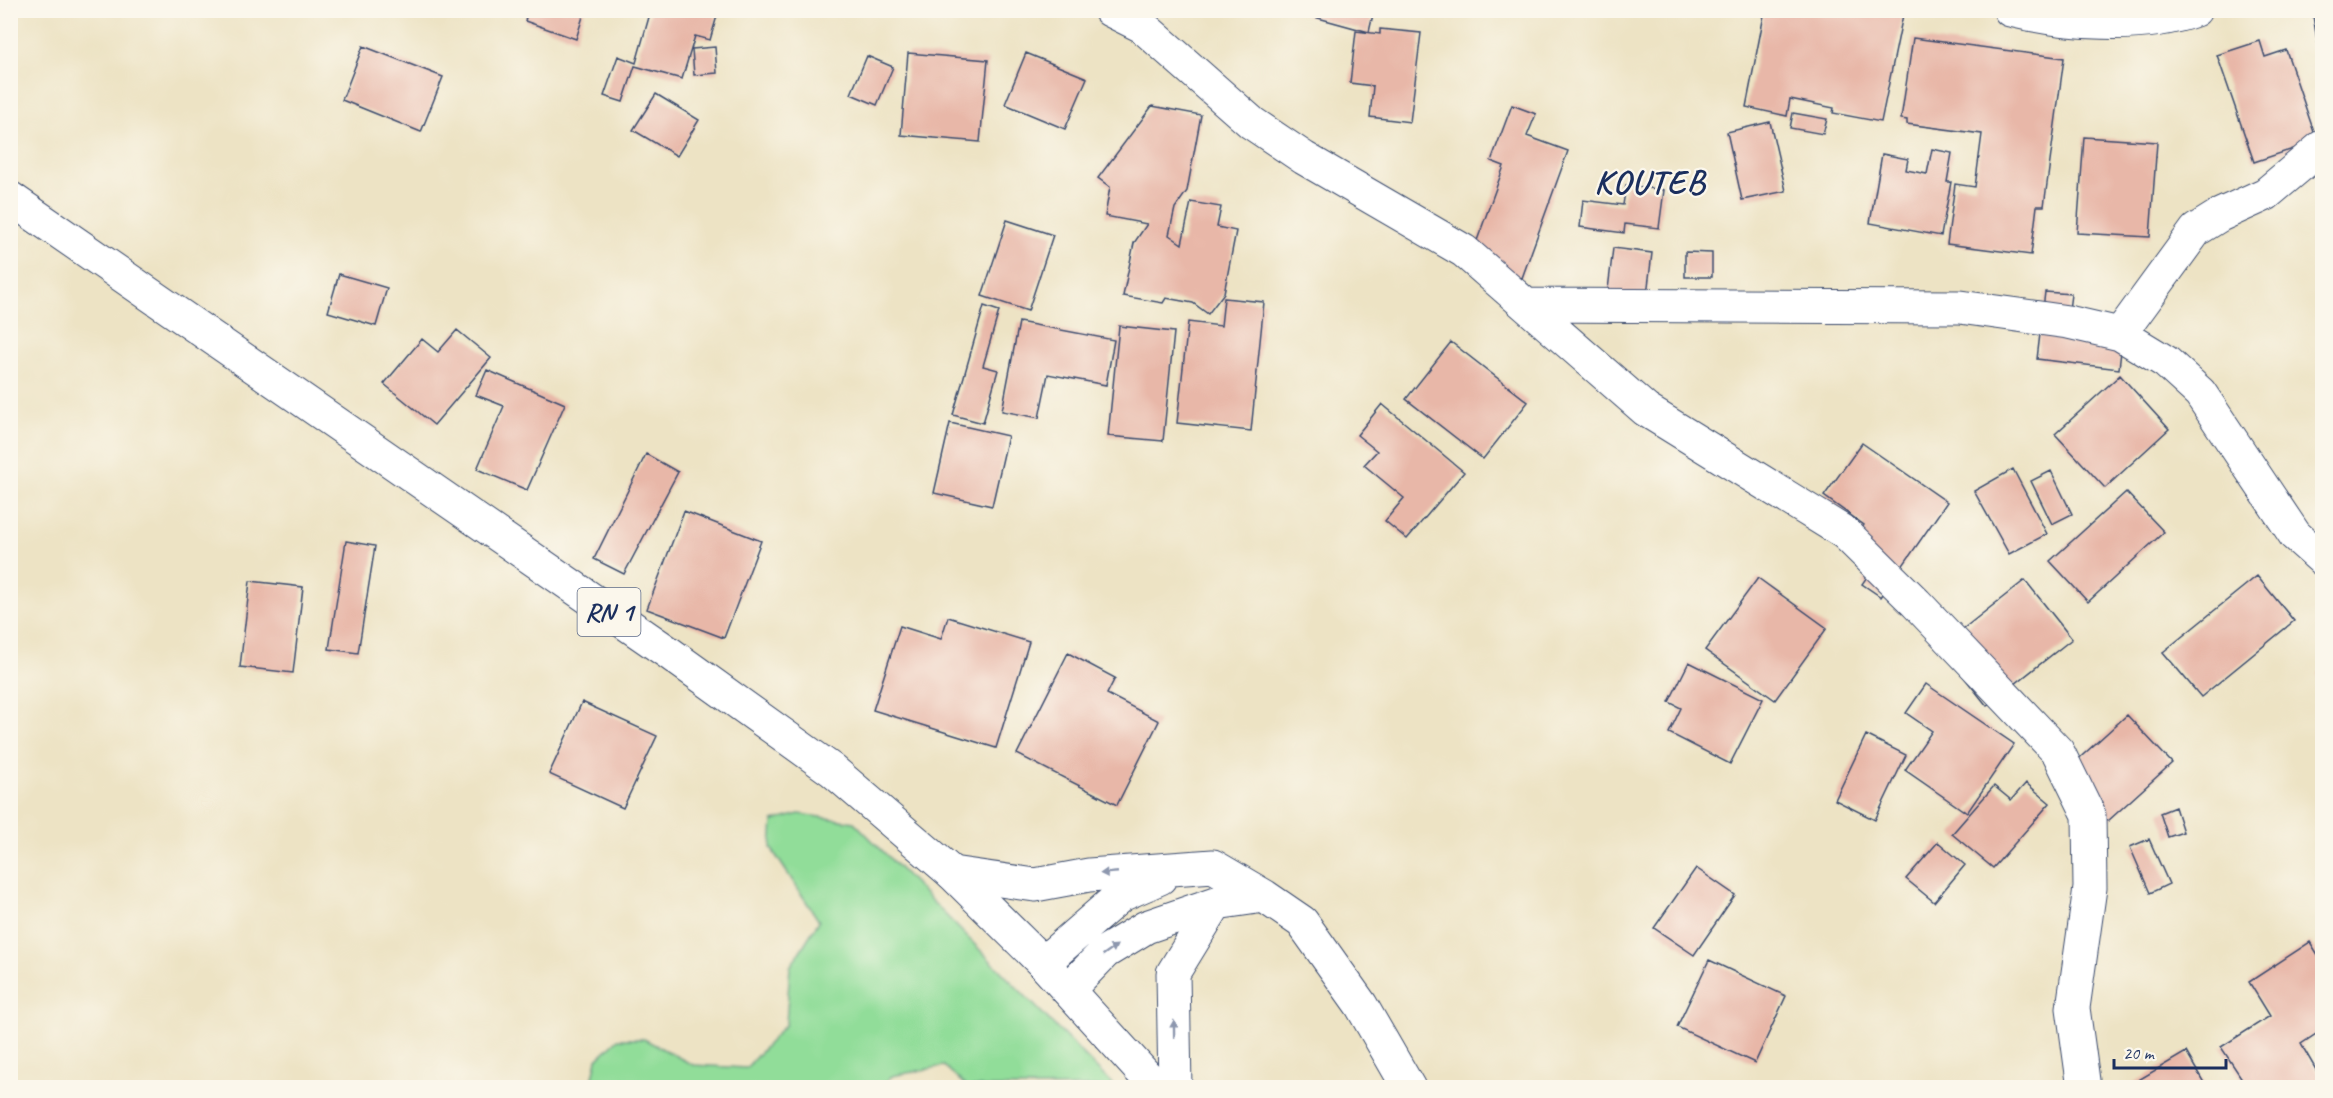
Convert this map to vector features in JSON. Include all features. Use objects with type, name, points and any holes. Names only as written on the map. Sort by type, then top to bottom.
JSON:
[{"type":"street","points":[[1110,10],[1142,26],[1252,123],[1304,158],[1464,251],[1646,410],[1845,533],[1916,603],[2058,752],[2089,815],[2090,888],[2073,1008],[2084,1088]]},
{"type":"street","points":[[2010,10],[2032,16],[2114,22],[2172,19],[2195,10]]},
{"type":"street","points":[[2120,334],[2196,230],[2220,215],[2266,194],[2322,147]]},
{"type":"street","name":"RN 1","points":[[10,198],[669,653],[832,770],[952,873],[1043,963],[1157,1088]]},
{"type":"street","points":[[1527,305],[1960,306],[2068,322],[2120,334],[2166,362],[2200,393],[2295,536],[2322,559]]},
{"type":"street","points":[[952,873],[1035,885],[1089,875],[1213,866],[1302,922],[1361,1005],[1409,1088]]},
{"type":"street","points":[[1043,963],[1121,896],[1184,867]]},
{"type":"street","points":[[1068,990],[1105,952],[1146,927],[1216,903],[1264,896]]},
{"type":"street","points":[[1175,1088],[1173,973],[1216,903]]},
{"type":"green space","points":[[799,814],[854,822],[1115,1087],[967,1087],[944,1066],[892,1076],[880,1087],[591,1087],[597,1059],[618,1039],[644,1039],[693,1065],[746,1068],[786,1024],[790,967],[819,921],[771,848],[773,821]]},
{"type":"building","points":[[528,10],[585,10],[576,39],[525,21]]},
{"type":"building","points":[[651,10],[697,10],[717,16],[710,40],[695,36],[682,79],[635,66],[623,102],[604,96],[618,56],[636,63]]},
{"type":"building","points":[[1289,10],[1374,10],[1369,32]]},
{"type":"building","points":[[1765,10],[1904,10],[1881,122],[1833,113],[1834,108],[1790,99],[1787,116],[1746,107]]},
{"type":"building","points":[[2312,10],[2322,10],[2322,63],[2321,63]]},
{"type":"building","points":[[1380,29],[1421,33],[1410,122],[1370,117],[1373,86],[1350,83],[1356,31],[1380,34]]},
{"type":"building","points":[[1913,38],[2064,58],[2044,206],[2037,206],[2031,255],[1947,244],[1955,184],[1975,187],[1982,134],[1907,124],[1907,120],[1901,119]]},
{"type":"building","points":[[2260,41],[2265,57],[2286,50],[2317,141],[2254,162],[2217,55]]},
{"type":"building","points":[[363,46],[443,77],[421,132],[342,100]]},
{"type":"building","points":[[715,47],[717,73],[694,75],[692,49]]},
{"type":"building","points":[[908,53],[988,60],[980,142],[901,135]]},
{"type":"building","points":[[1026,53],[1087,78],[1065,129],[1005,104]]},
{"type":"building","points":[[867,56],[893,67],[877,105],[851,94]]},
{"type":"building","points":[[656,94],[699,120],[677,156],[633,130]]},
{"type":"building","points":[[1512,105],[1536,114],[1527,136],[1568,151],[1522,278],[1470,260],[1504,166],[1491,161]]},
{"type":"building","points":[[1152,106],[1201,115],[1187,191],[1175,208],[1169,235],[1182,244],[1191,202],[1221,207],[1217,227],[1236,231],[1224,293],[1208,314],[1193,303],[1166,298],[1163,303],[1123,296],[1134,243],[1147,224],[1105,216],[1110,187],[1098,178]]},
{"type":"building","points":[[1793,113],[1827,119],[1823,134],[1790,128]]},
{"type":"building","points":[[1770,122],[1786,191],[1742,200],[1727,132]]},
{"type":"building","points":[[2084,137],[2157,142],[2150,237],[2077,233]]},
{"type":"building","points":[[1932,149],[1952,153],[1947,182],[1951,182],[1941,236],[1870,223],[1882,154],[1908,159],[1906,170],[1927,174]]},
{"type":"building","points":[[1626,185],[1664,190],[1659,228],[1625,224],[1624,233],[1580,227],[1583,200],[1623,205]]},
{"type":"building","points":[[1007,220],[1053,235],[1028,311],[982,296]]},
{"type":"building","points":[[1613,248],[1652,253],[1646,303],[1607,298]]},
{"type":"building","points":[[1685,252],[1712,253],[1712,277],[1685,277]]},
{"type":"building","points":[[339,274],[387,288],[376,326],[328,312]]},
{"type":"building","points":[[2045,292],[2071,294],[2068,318],[2124,324],[2119,369],[2037,359]]},
{"type":"building","points":[[1224,298],[1264,302],[1251,431],[1177,423],[1188,322],[1221,326]]},
{"type":"building","points":[[984,306],[999,311],[983,366],[998,370],[983,423],[953,415]]},
{"type":"building","points":[[1019,322],[1114,340],[1106,385],[1048,374],[1039,418],[1002,411]]},
{"type":"building","points":[[1119,326],[1174,332],[1163,441],[1108,436]]},
{"type":"building","points":[[457,330],[491,358],[434,425],[384,384],[422,339],[438,352]]},
{"type":"building","points":[[1451,342],[1528,402],[1483,459],[1406,399]]},
{"type":"building","points":[[487,370],[565,404],[527,490],[477,469],[504,406],[476,395]]},
{"type":"building","points":[[2120,375],[2169,429],[2105,488],[2055,434]]},
{"type":"building","points":[[1382,404],[1464,472],[1407,539],[1385,521],[1404,498],[1364,465],[1377,451],[1357,435]]},
{"type":"building","points":[[950,423],[1008,436],[992,506],[934,493]]},
{"type":"building","points":[[1862,443],[1947,502],[1881,597],[1862,584],[1878,561],[1852,543],[1864,525],[1824,496]]},
{"type":"building","points":[[646,454],[678,472],[624,574],[594,559]]},
{"type":"building","points":[[2013,469],[2047,534],[2009,554],[1974,491]]},
{"type":"building","points":[[2051,471],[2072,514],[2052,524],[2031,481]]},
{"type":"building","points":[[2126,492],[2164,532],[2088,602],[2050,561]]},
{"type":"building","points":[[684,511],[761,541],[724,638],[647,609]]},
{"type":"building","points":[[346,541],[375,546],[358,653],[329,649]]},
{"type":"building","points":[[2257,576],[2294,621],[2201,697],[2163,652]]},
{"type":"building","points":[[1758,578],[1827,628],[1775,700],[1705,650]]},
{"type":"building","points":[[2025,580],[2072,639],[1987,706],[1940,647]]},
{"type":"building","points":[[250,581],[303,587],[293,673],[240,667]]},
{"type":"building","points":[[948,617],[1029,642],[996,748],[873,710],[900,626],[941,639]]},
{"type":"building","points":[[1068,653],[1115,678],[1107,694],[1159,721],[1117,805],[1017,754]]},
{"type":"building","points":[[1689,662],[1763,699],[1730,764],[1669,733],[1681,708],[1669,702]]},
{"type":"building","points":[[2322,669],[2322,682],[2317,674]]},
{"type":"building","points":[[1926,684],[2014,744],[1967,813],[1905,770],[1932,731],[1906,713]]},
{"type":"building","points":[[582,702],[657,736],[623,808],[549,774]]},
{"type":"building","points":[[2127,715],[2172,763],[2108,821],[2063,773]]},
{"type":"building","points":[[1866,735],[1906,755],[1875,820],[1835,800]]},
{"type":"building","points":[[2026,783],[2050,803],[1993,868],[1952,834],[1994,786],[2011,800]]},
{"type":"building","points":[[2175,807],[2183,832],[2168,837],[2160,813]]},
{"type":"building","points":[[2149,839],[2169,884],[2150,893],[2130,847]]},
{"type":"building","points":[[1938,842],[1965,865],[1934,902],[1906,879]]},
{"type":"building","points":[[1696,868],[1735,895],[1694,955],[1654,928]]},
{"type":"building","points":[[2310,942],[2322,961],[2322,1030],[2301,1044],[2322,1080],[2311,1088],[2248,1088],[2221,1047],[2270,1016],[2249,982]]},
{"type":"building","points":[[1709,960],[1786,996],[1755,1063],[1677,1027]]},
{"type":"building","points":[[2186,1052],[2207,1088],[2125,1088]]},
{"type":"district","name":"KOUTEB","points":[[1650,181]]}]
